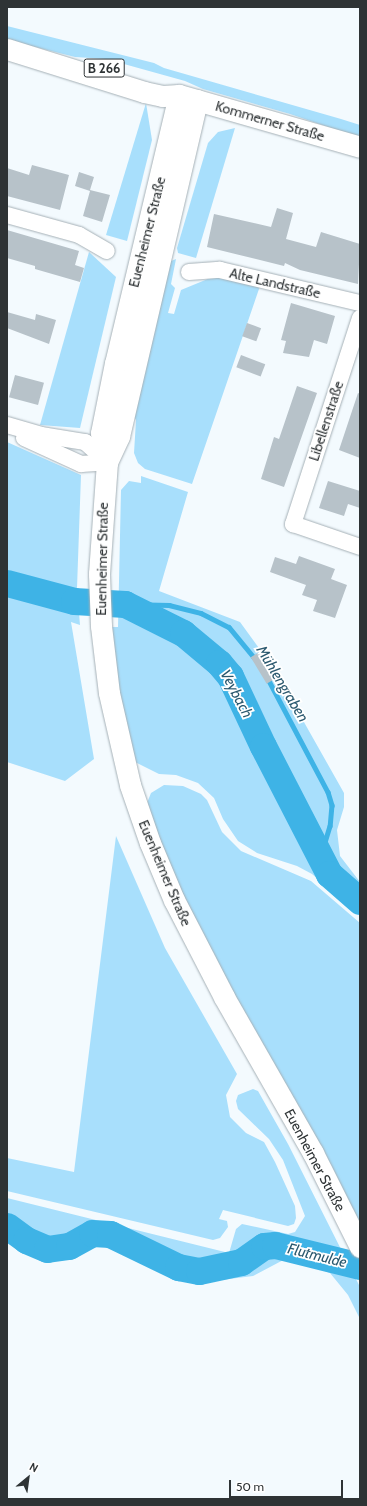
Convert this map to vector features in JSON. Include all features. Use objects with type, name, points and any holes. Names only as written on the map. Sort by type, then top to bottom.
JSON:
[{"type":"main road","name":"Kommerner Straße","points":[[15,51],[149,78],[168,84],[188,98],[360,147]]},
{"type":"main road","name":"Euenheimer Straße","points":[[107,462],[119,436],[143,327],[182,172],[188,98]]},
{"type":"main road","name":"Euenheimer Straße","points":[[188,98],[109,391],[101,433],[107,462],[99,574],[101,626],[114,723],[130,785],[156,856],[202,956],[313,1153],[358,1242]]},
{"type":"main road","points":[[182,172],[199,132],[210,119],[224,108]]},
{"type":"street","points":[[7,215],[79,235],[107,251]]},
{"type":"street","name":"Alte Landstraße","points":[[189,272],[220,270],[360,303]]},
{"type":"street","name":"Libellenstraße","points":[[360,318],[293,524],[360,547]]},
{"type":"street","points":[[7,426],[48,436],[85,442],[107,462]]},
{"type":"street","points":[[7,430],[81,464],[107,462]]},
{"type":"shaded area","points":[[7,26],[154,63],[164,68],[360,125],[360,138],[290,114],[203,89],[185,81],[106,59],[75,57],[7,40]]},
{"type":"shaded area","points":[[146,103],[152,140],[127,241],[106,235]]},
{"type":"shaded area","points":[[235,128],[196,258],[178,253],[177,248],[208,143],[218,132]]},
{"type":"shaded area","points":[[89,252],[116,277],[80,428],[40,425]]},
{"type":"shaded area","points":[[176,259],[171,284],[175,288],[168,313],[174,314],[181,290],[215,276],[260,286],[192,484],[145,469],[138,463],[134,453],[136,420],[133,415],[168,268],[171,261]]},
{"type":"shaded area","points":[[7,442],[81,475],[77,588],[80,625],[71,622],[94,759],[65,781],[7,762]]},
{"type":"shaded area","points":[[141,476],[188,492],[159,591],[240,622],[274,669],[344,793],[344,807],[337,830],[340,856],[360,882],[360,915],[312,874],[297,866],[257,853],[238,841],[223,819],[214,798],[198,783],[176,775],[159,774],[135,762],[124,729],[111,627],[118,627],[121,490],[129,481],[141,483]]},
{"type":"shaded area","points":[[164,785],[183,786],[201,794],[207,800],[222,832],[241,851],[311,881],[360,923],[360,1227],[240,1008],[170,870],[147,803],[151,793]]},
{"type":"shaded area","points":[[116,836],[165,948],[237,1074],[226,1095],[230,1117],[246,1133],[264,1142],[295,1206],[296,1218],[294,1224],[288,1226],[223,1210],[219,1219],[227,1221],[228,1227],[220,1238],[213,1240],[7,1191],[7,1158],[74,1172]]},
{"type":"shaded area","points":[[253,1089],[258,1091],[288,1144],[360,1287],[360,1319],[348,1295],[330,1273],[289,1257],[253,1276],[205,1282],[191,1281],[167,1273],[125,1250],[108,1245],[91,1246],[66,1258],[45,1259],[28,1253],[7,1238],[7,1198],[229,1253],[236,1229],[242,1224],[288,1234],[295,1232],[305,1216],[283,1160],[269,1139],[238,1109],[236,1101],[238,1095]]},
{"type":"building","points":[[32,165],[69,175],[60,210],[7,196],[7,168],[29,175]]},
{"type":"building","points":[[79,172],[94,177],[90,190],[110,195],[102,222],[83,216],[90,191],[75,186]]},
{"type":"building","points":[[277,208],[293,213],[286,239],[316,247],[321,232],[360,244],[358,284],[300,270],[285,263],[284,266],[207,247],[214,214],[271,227]]},
{"type":"building","points":[[7,230],[79,251],[75,265],[84,268],[80,282],[35,269],[35,266],[7,258]]},
{"type":"building","points":[[291,303],[335,316],[327,344],[314,340],[309,357],[283,353],[286,341],[281,340]]},
{"type":"building","points":[[7,312],[35,320],[36,314],[56,320],[49,344],[7,328]]},
{"type":"building","points":[[247,323],[261,328],[256,341],[242,336]]},
{"type":"building","points":[[241,355],[265,364],[261,376],[236,367]]},
{"type":"building","points":[[15,375],[44,383],[38,405],[9,397]]},
{"type":"building","points":[[297,386],[317,393],[284,487],[261,479],[274,437],[279,439]]},
{"type":"building","points":[[358,393],[360,394],[360,458],[339,450]]},
{"type":"building","points":[[328,481],[360,491],[360,508],[348,504],[344,516],[319,508]]},
{"type":"building","points":[[299,556],[335,569],[331,579],[347,585],[335,618],[313,611],[317,600],[302,595],[306,585],[270,572],[275,557],[296,564]]},
{"type":"building","points":[[261,651],[277,678],[267,684],[251,657]]},
{"type":"waterway","name":"Veybach","points":[[7,583],[74,601],[125,604],[183,633],[219,663],[230,676],[263,746],[329,874],[360,901]]},
{"type":"waterway","name":"Mühlengraben","points":[[125,604],[169,605],[201,613],[229,627],[257,661]]},
{"type":"waterway","name":"Mühlengraben","points":[[267,677],[328,792],[332,805],[330,826],[320,858]]},
{"type":"waterway","name":"Flutmulde","points":[[7,1226],[26,1240],[47,1249],[69,1246],[92,1233],[110,1234],[178,1267],[199,1271],[241,1262],[264,1246],[275,1245],[360,1266]]}]
